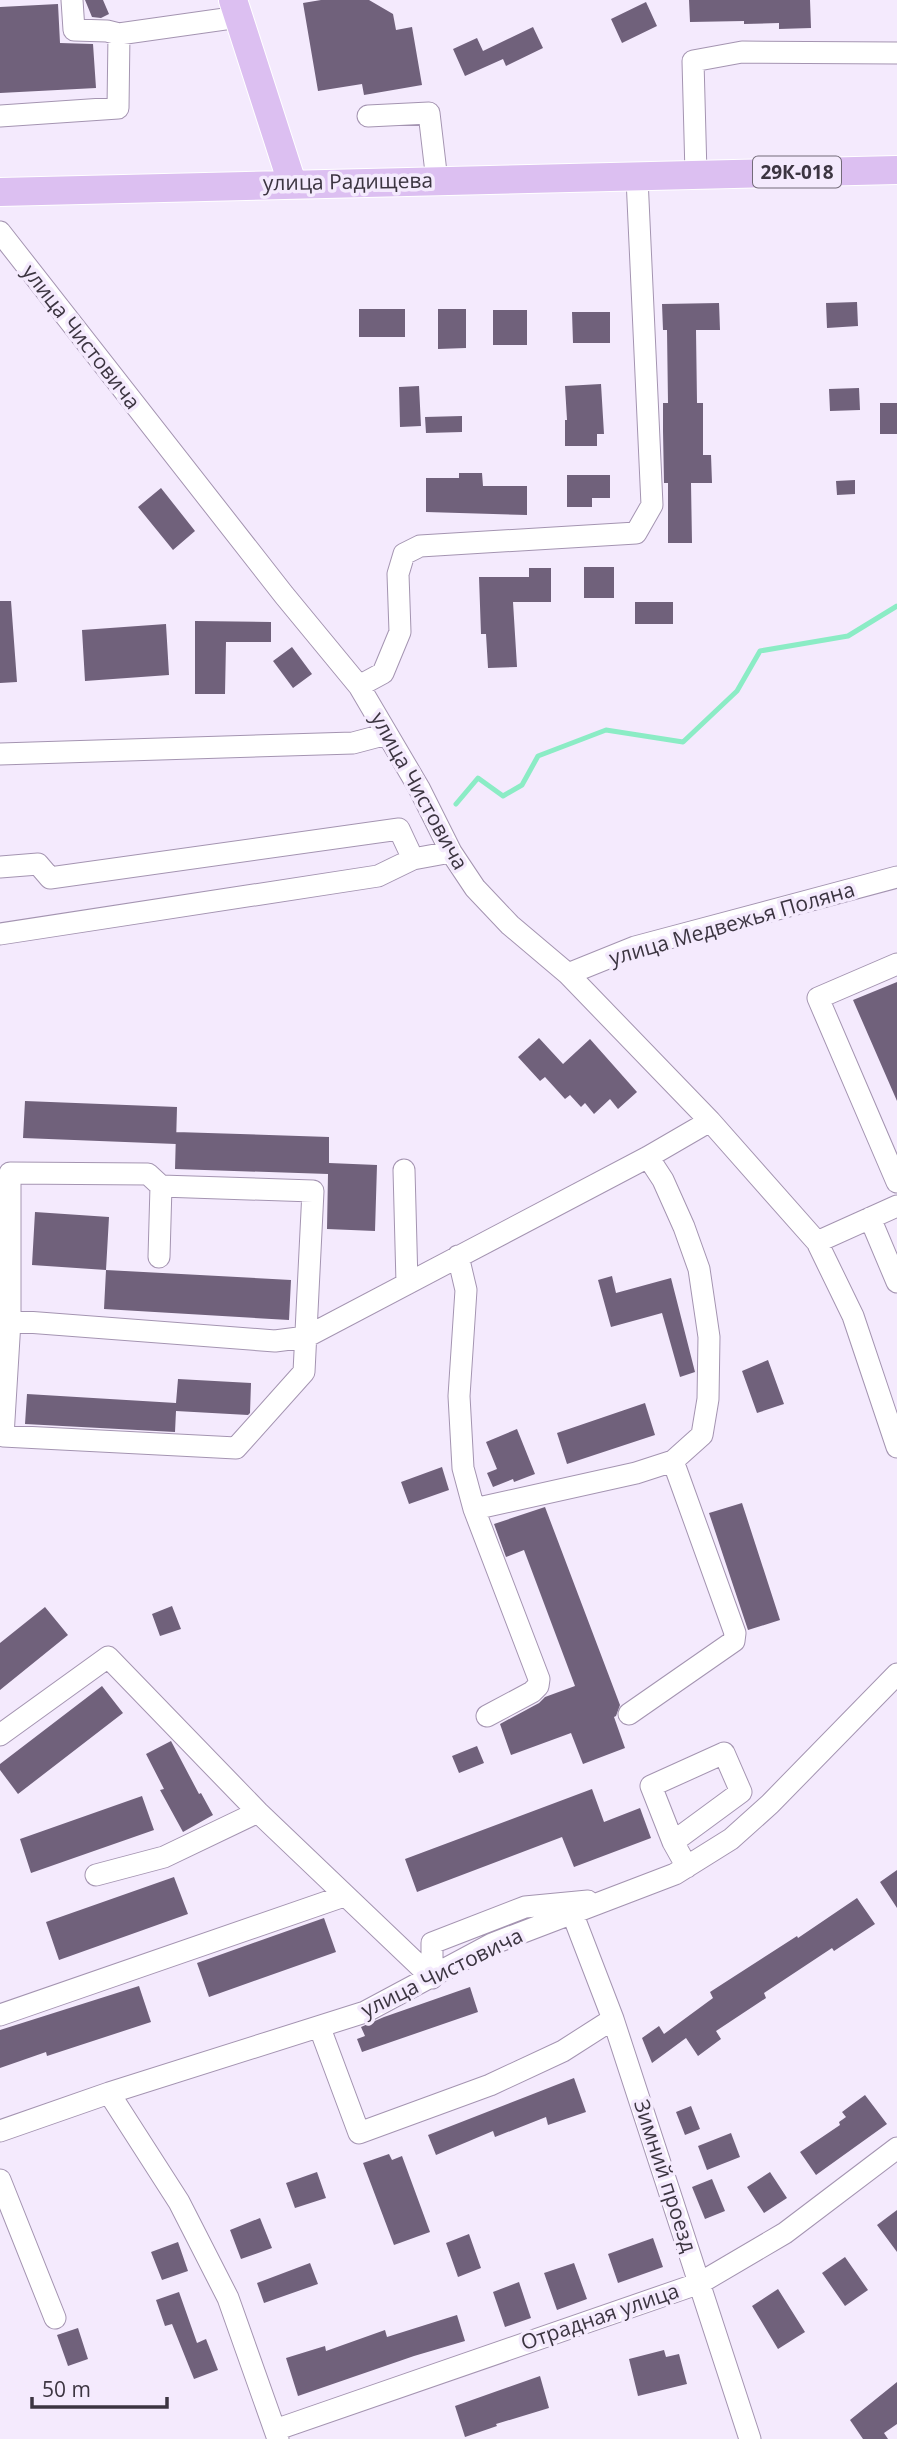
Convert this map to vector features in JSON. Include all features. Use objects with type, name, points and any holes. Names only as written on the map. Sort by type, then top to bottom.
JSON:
[{"type":"main road","points":[[236,8],[292,183]]},
{"type":"main road","name":"29К-018","points":[[696,174],[897,170]]},
{"type":"main road","name":"улица Радищева","points":[[0,192],[292,183],[636,178],[696,174]]},
{"type":"street","points":[[72,0],[74,30],[119,34],[236,8]]},
{"type":"street","points":[[0,116],[118,108],[119,34]]},
{"type":"street","points":[[696,174],[693,61],[742,52],[897,53]]},
{"type":"street","points":[[368,116],[429,113],[437,181]]},
{"type":"street","points":[[359,685],[383,673],[400,632],[398,574],[404,554],[420,546],[636,533],[652,506],[636,178]]},
{"type":"street","name":"улица Чистовича","points":[[0,232],[284,595],[359,685],[419,788],[451,852],[475,888],[510,925],[568,974],[710,1121],[817,1242],[889,1395],[897,1447]]},
{"type":"street","points":[[0,754],[353,743],[387,734]]},
{"type":"street","points":[[0,867],[38,864],[50,878],[399,829],[412,859]]},
{"type":"street","points":[[0,934],[378,876],[412,859],[451,852]]},
{"type":"street","name":"улица Медвежья Поляна","points":[[568,974],[635,947],[897,877]]},
{"type":"street","points":[[897,964],[818,998],[897,1182]]},
{"type":"street","points":[[5,1321],[275,1341],[306,1337],[648,1157],[710,1121]]},
{"type":"street","points":[[474,1509],[636,1473],[673,1461],[702,1435],[708,1399],[709,1337],[699,1269],[663,1180],[648,1157]]},
{"type":"street","points":[[404,1170],[407,1283]]},
{"type":"street","points":[[10,1173],[148,1174],[161,1186],[313,1191],[304,1372],[236,1448],[3,1436],[5,1321],[10,1173]]},
{"type":"street","points":[[159,1257],[161,1186]]},
{"type":"street","points":[[817,1242],[897,1206]]},
{"type":"street","points":[[870,1218],[897,1282]]},
{"type":"street","points":[[458,1256],[466,1290],[459,1396],[463,1468],[474,1509],[539,1679],[538,1686],[532,1692],[487,1716]]},
{"type":"street","points":[[629,1714],[734,1641],[735,1633],[673,1461]]},
{"type":"street","points":[[0,1735],[108,1657],[258,1812],[432,1978]]},
{"type":"street","name":"улица Чистовича","points":[[0,2131],[109,2093],[365,2012],[492,1944],[675,1874],[731,1839],[770,1804],[897,1674]]},
{"type":"street","points":[[673,1842],[741,1792],[724,1753],[651,1786],[673,1842],[687,1867]]},
{"type":"street","points":[[96,1875],[164,1857],[258,1812]]},
{"type":"street","points":[[0,2015],[344,1896]]},
{"type":"street","points":[[432,1978],[432,1943],[525,1907],[607,1900]]},
{"type":"street","name":"Зимний проезд","points":[[573,1915],[613,2019],[750,2439]]},
{"type":"street","points":[[321,2031],[359,2133],[490,2084],[563,2051],[613,2019]]},
{"type":"street","points":[[109,2093],[179,2202],[229,2298],[276,2435]]},
{"type":"street","name":"Отрадная улица","points":[[276,2435],[700,2283],[785,2233],[897,2148]]},
{"type":"street","points":[[0,2180],[55,2318]]},
{"type":"building","points":[[85,0],[103,0],[109,14],[101,18],[92,17]]},
{"type":"building","points":[[321,0],[369,0],[393,14],[396,30],[412,27],[422,85],[364,95],[362,84],[318,91],[303,3]]},
{"type":"building","points":[[689,0],[810,0],[811,28],[779,29],[779,23],[744,24],[744,21],[690,22]]},
{"type":"building","points":[[646,2],[657,26],[622,43],[611,19]]},
{"type":"building","points":[[58,4],[60,43],[93,44],[96,88],[0,93],[0,7]]},
{"type":"building","points":[[533,27],[543,48],[506,66],[503,59],[465,76],[453,49],[477,38],[483,51]]},
{"type":"building","points":[[857,302],[858,326],[827,328],[826,303]]},
{"type":"building","points":[[719,303],[720,330],[696,330],[697,403],[703,403],[703,455],[711,455],[712,483],[691,483],[692,543],[668,543],[668,483],[664,483],[663,431],[663,403],[668,403],[667,330],[663,330],[662,304]]},
{"type":"building","points":[[359,309],[405,309],[405,337],[359,337]]},
{"type":"building","points":[[438,309],[466,309],[466,348],[438,349]]},
{"type":"building","points":[[493,310],[527,310],[527,345],[493,345]]},
{"type":"building","points":[[572,312],[610,312],[610,343],[573,343]]},
{"type":"building","points":[[601,384],[604,434],[597,434],[597,446],[565,446],[565,386]]},
{"type":"building","points":[[419,386],[421,426],[400,427],[399,387]]},
{"type":"building","points":[[859,388],[860,410],[830,411],[829,389]]},
{"type":"building","points":[[880,403],[897,403],[897,434],[880,434]]},
{"type":"building","points":[[462,416],[462,432],[426,433],[425,417]]},
{"type":"building","points":[[459,473],[482,473],[483,486],[527,486],[527,515],[426,512],[426,478],[459,478]]},
{"type":"building","points":[[567,475],[610,475],[610,498],[592,498],[592,507],[567,507]]},
{"type":"building","points":[[855,480],[855,494],[837,495],[836,481]]},
{"type":"building","points":[[161,488],[195,531],[173,550],[138,507]]},
{"type":"building","points":[[584,567],[614,567],[614,598],[584,598]]},
{"type":"building","points":[[529,568],[551,568],[551,602],[513,602],[517,667],[488,668],[486,634],[481,634],[479,577],[529,577]]},
{"type":"building","points":[[0,601],[11,601],[17,682],[0,683]]},
{"type":"building","points":[[635,602],[673,602],[673,624],[635,624]]},
{"type":"building","points":[[195,621],[271,622],[271,642],[226,642],[225,694],[195,694]]},
{"type":"building","points":[[166,624],[169,675],[85,681],[82,630]]},
{"type":"building","points":[[292,647],[312,674],[293,688],[273,661]]},
{"type":"building","points":[[897,982],[897,1101],[853,1000]]},
{"type":"building","points":[[539,1038],[563,1064],[590,1039],[637,1092],[618,1109],[610,1099],[594,1114],[585,1103],[581,1107],[570,1095],[565,1099],[545,1077],[540,1081],[518,1057]]},
{"type":"building","points":[[25,1101],[177,1107],[176,1144],[23,1138]]},
{"type":"building","points":[[176,1132],[329,1137],[329,1163],[377,1165],[375,1231],[327,1229],[328,1174],[175,1169]]},
{"type":"building","points":[[35,1212],[109,1217],[106,1270],[32,1265]]},
{"type":"building","points":[[106,1270],[291,1280],[289,1320],[104,1309]]},
{"type":"building","points":[[612,1276],[616,1293],[671,1278],[695,1372],[680,1377],[662,1313],[611,1327],[598,1280]]},
{"type":"building","points":[[768,1360],[784,1404],[757,1413],[742,1371]]},
{"type":"building","points":[[178,1379],[251,1383],[250,1413],[176,1411],[175,1432],[25,1424],[27,1394],[176,1403]]},
{"type":"building","points":[[645,1403],[655,1435],[567,1464],[557,1433]]},
{"type":"building","points":[[517,1429],[535,1474],[493,1487],[487,1473],[497,1469],[486,1442]]},
{"type":"building","points":[[442,1467],[449,1490],[409,1504],[401,1482]]},
{"type":"building","points":[[742,1503],[780,1620],[748,1630],[709,1513]]},
{"type":"building","points":[[545,1507],[620,1705],[614,1717],[625,1748],[583,1764],[571,1733],[511,1755],[500,1724],[545,1697],[575,1686],[524,1550],[506,1557],[494,1524]]},
{"type":"building","points":[[172,1606],[181,1629],[160,1636],[152,1614]]},
{"type":"building","points":[[45,1607],[68,1635],[0,1690],[0,1643]]},
{"type":"building","points":[[102,1686],[123,1713],[18,1794],[0,1770],[0,1764]]},
{"type":"building","points":[[171,1741],[213,1815],[183,1832],[160,1790],[164,1789],[146,1754]]},
{"type":"building","points":[[477,1746],[484,1763],[459,1773],[452,1756]]},
{"type":"building","points":[[592,1789],[604,1822],[640,1808],[651,1838],[574,1867],[562,1837],[417,1892],[405,1859]]},
{"type":"building","points":[[142,1796],[154,1830],[31,1873],[20,1839]]},
{"type":"building","points":[[897,1870],[897,1908],[880,1882]]},
{"type":"building","points":[[174,1877],[188,1914],[59,1960],[46,1922]]},
{"type":"building","points":[[857,1898],[875,1924],[834,1951],[832,1948],[764,1993],[766,1998],[716,2031],[721,2039],[698,2056],[686,2038],[652,2063],[642,2038],[659,2026],[664,2034],[713,1998],[710,1992]]},
{"type":"building","points":[[324,1918],[336,1952],[209,1997],[197,1963]]},
{"type":"building","points":[[139,1986],[151,2022],[47,2056],[46,2052],[0,2068],[0,2030]]},
{"type":"building","points":[[470,1987],[478,2012],[362,2052],[357,2039],[365,2036],[361,2027]]},
{"type":"building","points":[[574,2078],[586,2112],[548,2125],[546,2117],[495,2137],[493,2131],[436,2155],[428,2135]]},
{"type":"building","points":[[865,2095],[887,2124],[816,2175],[800,2152],[840,2125],[839,2122],[846,2117],[842,2112]]},
{"type":"building","points":[[691,2106],[700,2129],[685,2135],[676,2112]]},
{"type":"building","points":[[731,2133],[740,2157],[707,2170],[698,2146]]},
{"type":"building","points":[[389,2154],[392,2160],[402,2156],[430,2232],[394,2245],[363,2163]]},
{"type":"building","points":[[317,2172],[326,2198],[295,2208],[286,2183]]},
{"type":"building","points":[[770,2172],[787,2198],[764,2213],[747,2187]]},
{"type":"building","points":[[712,2179],[725,2211],[705,2219],[692,2187]]},
{"type":"building","points":[[897,2210],[897,2252],[877,2225]]},
{"type":"building","points":[[260,2218],[272,2248],[241,2259],[230,2230]]},
{"type":"building","points":[[469,2234],[481,2268],[458,2277],[446,2243]]},
{"type":"building","points":[[653,2238],[663,2267],[618,2283],[608,2254]]},
{"type":"building","points":[[178,2242],[188,2271],[162,2280],[151,2252]]},
{"type":"building","points":[[845,2257],[868,2290],[845,2306],[822,2273]]},
{"type":"building","points":[[310,2263],[318,2284],[264,2303],[257,2283]]},
{"type":"building","points":[[574,2263],[587,2299],[557,2310],[544,2273]]},
{"type":"building","points":[[519,2282],[531,2318],[505,2327],[493,2292]]},
{"type":"building","points":[[778,2289],[805,2332],[778,2349],[752,2306]]},
{"type":"building","points":[[179,2292],[197,2343],[206,2339],[218,2370],[194,2379],[172,2324],[165,2326],[156,2300]]},
{"type":"building","points":[[457,2315],[465,2341],[298,2396],[286,2358],[325,2346],[326,2351],[385,2330],[387,2337]]},
{"type":"building","points":[[78,2328],[88,2359],[68,2366],[57,2335]]},
{"type":"building","points":[[664,2350],[666,2357],[679,2354],[687,2384],[638,2396],[629,2359]]},
{"type":"building","points":[[540,2376],[549,2408],[496,2424],[497,2426],[465,2437],[455,2406]]},
{"type":"building","points":[[897,2382],[897,2424],[884,2433],[888,2439],[863,2439],[850,2420]]},
{"type":"waterway","points":[[456,804],[478,778],[503,796],[522,785],[538,756],[606,730],[683,742],[737,691],[760,651],[848,636],[897,606]]}]
